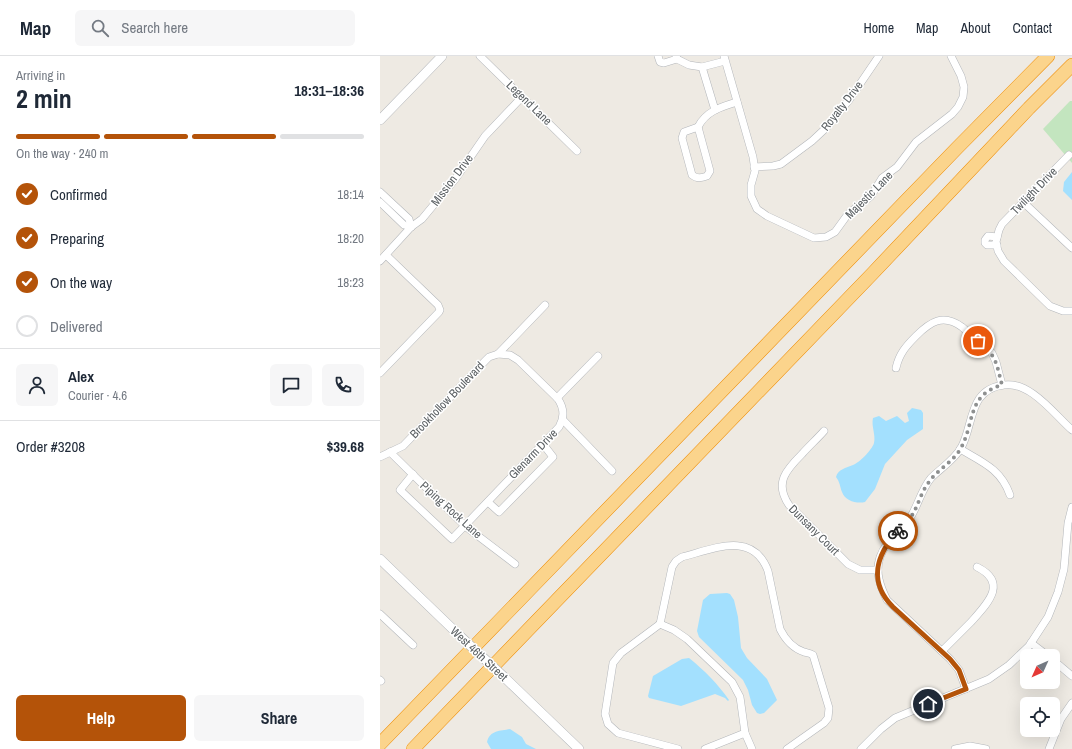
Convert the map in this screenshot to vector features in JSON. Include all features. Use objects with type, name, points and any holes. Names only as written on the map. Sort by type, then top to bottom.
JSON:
[{"type":"highway","points":[[957,148],[991,103],[1035,56]]},
{"type":"highway","points":[[380,744],[957,148],[1048,56]]},
{"type":"highway","points":[[413,749],[1072,65]]},
{"type":"street","points":[[380,120],[442,56]]},
{"type":"street","name":"Legend Lane","points":[[480,56],[577,151]]},
{"type":"street","points":[[658,56],[660,62],[662,63],[677,58],[689,65],[702,67],[725,58],[753,157],[754,167]]},
{"type":"street","name":"Royalty Drive","points":[[754,167],[780,164],[820,134],[849,100],[879,56]]},
{"type":"street","name":"Majestic Lane","points":[[754,167],[751,190],[752,201],[762,214],[814,238],[824,238],[833,234],[848,214],[871,196],[882,178],[897,167],[916,142],[954,113],[963,97],[964,87],[952,56]]},
{"type":"street","points":[[702,67],[715,110]]},
{"type":"street","name":"Mission Drive","points":[[380,261],[411,227],[422,219],[456,178],[485,136],[522,97]]},
{"type":"street","points":[[698,127],[710,170],[707,176],[699,178],[692,175],[682,135],[684,132],[698,127],[706,116],[715,110],[737,102]]},
{"type":"street","name":"Twilight Drive","points":[[997,237],[1000,228],[1069,155]]},
{"type":"street","points":[[380,192],[408,219],[411,227]]},
{"type":"street","points":[[380,202],[404,225],[411,227]]},
{"type":"street","points":[[1023,202],[1072,248]]},
{"type":"street","points":[[996,245],[987,245],[985,240],[988,236],[997,237],[996,245],[999,254],[1004,261],[1050,306],[1063,311],[1072,311]]},
{"type":"street","points":[[380,373],[440,310],[438,305],[386,254]]},
{"type":"street","name":"Brookhollow Boulevard","points":[[380,457],[403,446],[485,360],[498,354],[545,306]]},
{"type":"street","points":[[896,368],[903,350],[925,327],[939,320],[948,320],[962,326],[992,353],[1002,385]]},
{"type":"street","name":"Glenarm Drive","points":[[413,474],[400,490],[452,539],[558,429],[563,420],[564,412],[557,398],[518,360],[510,355],[498,354]]},
{"type":"street","points":[[557,398],[598,356]]},
{"type":"street","points":[[966,689],[959,670],[950,659],[887,600],[880,586],[878,570],[879,561],[889,541],[909,520],[928,482],[954,457],[960,449],[974,408],[978,401],[989,390],[1002,385],[1016,385],[1030,391],[1072,430]]},
{"type":"street","points":[[563,420],[612,471]]},
{"type":"street","name":"Dunsany Court","points":[[824,431],[785,473],[782,485],[784,497],[789,506],[848,564],[860,570],[878,570]]},
{"type":"street","points":[[488,502],[499,512],[554,457],[542,444]]},
{"type":"street","points":[[960,449],[995,470],[1006,484],[1010,495]]},
{"type":"street","name":"Piping Rock Lane","points":[[390,452],[465,526],[515,564]]},
{"type":"street","points":[[861,749],[880,729],[895,718],[981,683],[1002,671],[1031,643],[1048,618],[1058,592],[1064,569],[1068,523],[1072,507]]},
{"type":"street","points":[[678,749],[618,733],[608,724],[605,714],[613,663],[621,653],[660,624],[672,567],[678,559],[728,545],[744,546],[757,554],[765,564],[768,571],[780,629],[790,644],[813,655],[829,708],[828,718],[824,723],[787,749]]},
{"type":"street","name":"West 46th Street","points":[[380,559],[579,749]]},
{"type":"street","points":[[942,651],[986,606],[992,595],[992,581],[985,572],[977,568]]},
{"type":"street","points":[[380,614],[413,645]]},
{"type":"street","points":[[660,624],[674,630],[687,639],[732,682],[742,702],[745,732],[752,749]]},
{"type":"street","points":[[1031,643],[1039,649]]},
{"type":"street","points":[[1060,666],[1072,676]]},
{"type":"street","points":[[1049,749],[1061,719],[1072,703]]},
{"type":"street","points":[[705,749],[745,732]]},
{"type":"street","points":[[955,748],[970,746],[986,749]]},
{"type":"green space","points":[[1070,101],[1072,101],[1072,163],[1043,129]]},
{"type":"water","points":[[1072,172],[1072,200],[1063,191],[1064,182]]},
{"type":"water","points":[[912,408],[921,410],[923,413],[923,429],[907,440],[885,464],[875,489],[865,502],[858,503],[848,500],[841,490],[836,477],[840,470],[856,464],[862,459],[873,446],[873,418],[879,416],[886,421],[897,416],[905,423],[909,421],[907,413]]},
{"type":"water","points":[[710,594],[730,594],[734,600],[738,617],[741,648],[747,658],[767,679],[777,700],[764,713],[757,713],[752,705],[748,690],[743,680],[699,637],[697,631],[703,600]]},
{"type":"water","points":[[689,658],[705,672],[725,694],[729,700],[728,701],[725,698],[715,694],[681,706],[649,698],[648,696],[653,676],[682,659]]},
{"type":"water","points":[[510,729],[522,737],[526,744],[536,749],[491,749],[487,742],[490,735]]},
{"type":"way so far","points":[[898,531],[909,520],[928,482],[954,457],[960,449],[964,441],[974,408],[978,401],[989,390],[1002,385],[995,358],[987,348],[978,341]]},
{"type":"route","points":[[898,531],[885,546],[879,561],[878,576],[882,592],[893,607],[950,659],[959,670],[966,689],[928,704]]}]
